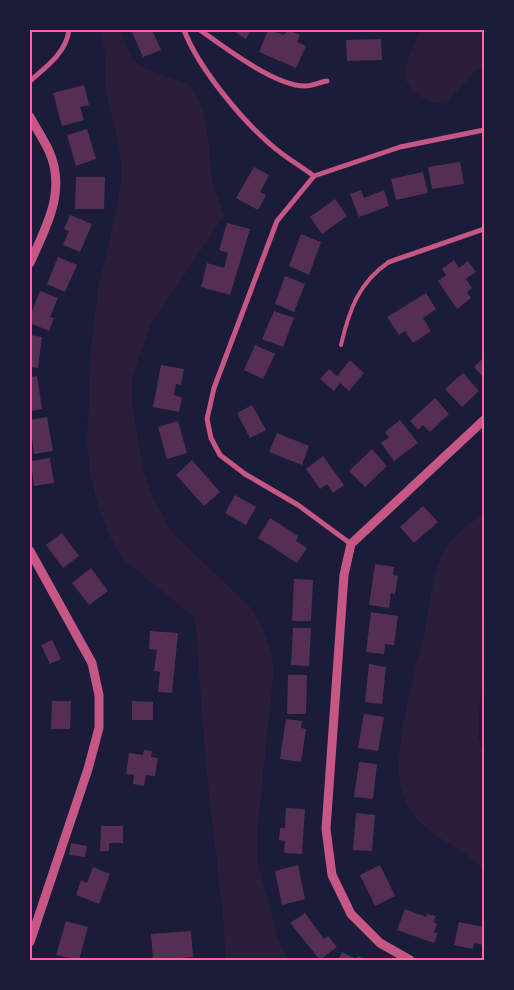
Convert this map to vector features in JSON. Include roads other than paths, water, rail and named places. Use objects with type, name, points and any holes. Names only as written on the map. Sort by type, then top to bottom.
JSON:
[{"type":"street","points":[[30,81],[54,59],[67,39],[68,30]]},
{"type":"street","points":[[184,30],[201,64],[230,101],[270,144],[314,176]]},
{"type":"street","points":[[200,30],[226,49],[282,82],[305,86],[327,81]]},
{"type":"street","points":[[30,117],[49,151],[56,180],[54,207],[30,261]]},
{"type":"street","points":[[351,544],[298,505],[245,474],[220,454],[211,438],[207,419],[214,388],[277,221],[314,176],[400,147],[484,130]]},
{"type":"street","points":[[389,262],[484,229]]},
{"type":"street","points":[[410,960],[380,943],[351,914],[332,875],[326,829],[344,575],[351,544],[484,420]]},
{"type":"street","points":[[30,551],[92,663],[99,695],[99,728],[88,769],[30,942]]},
{"type":"lane","points":[[341,345],[363,284],[375,271],[389,262]]}]
